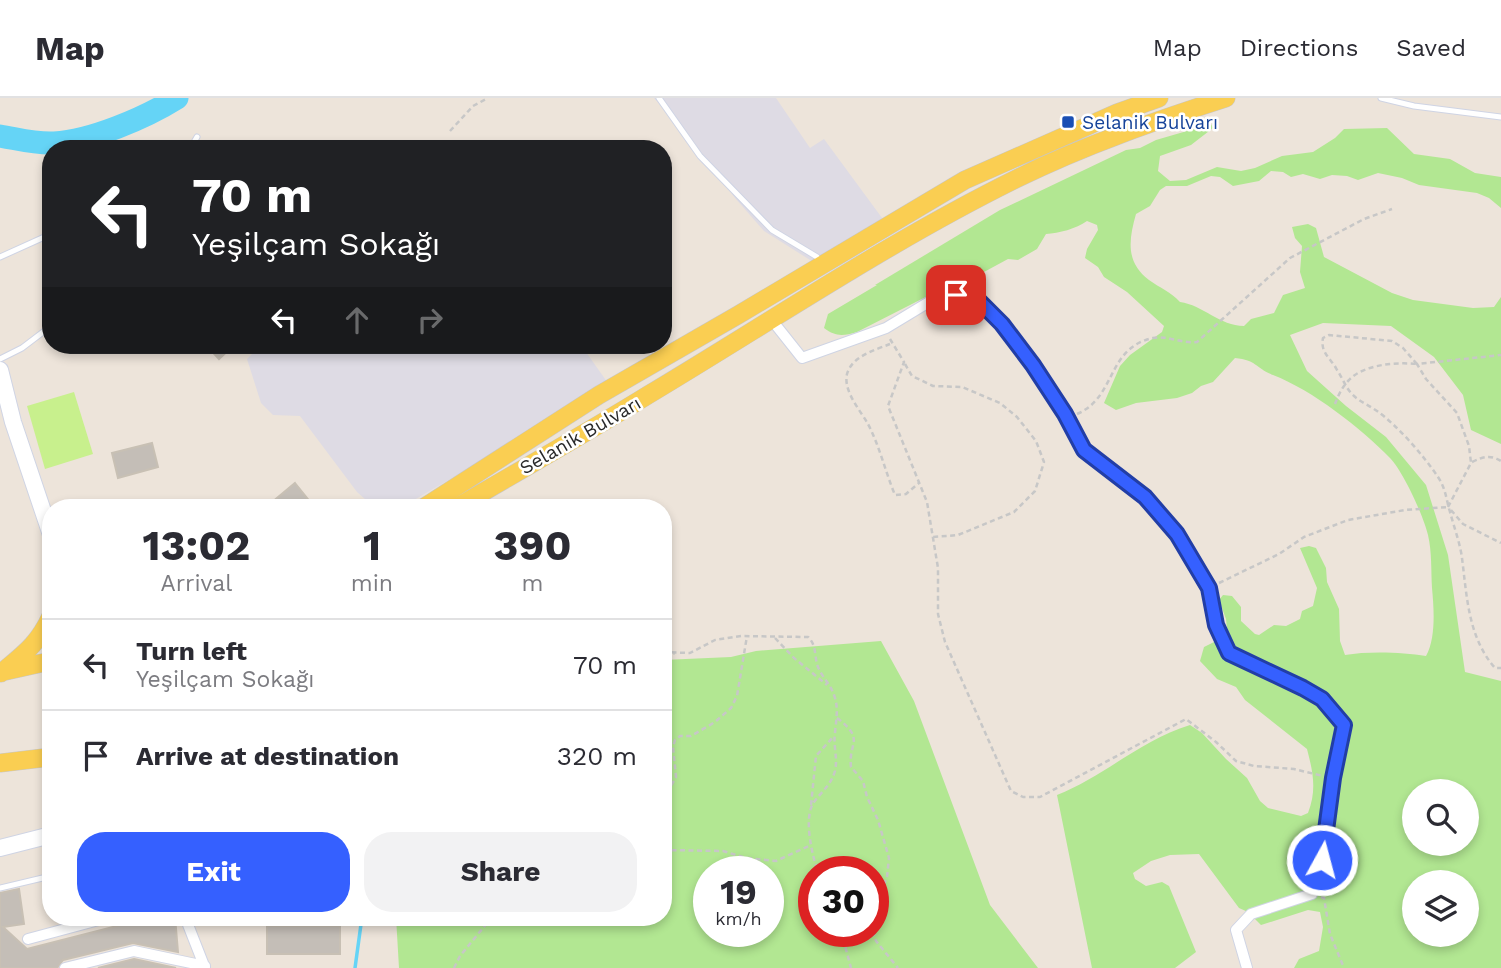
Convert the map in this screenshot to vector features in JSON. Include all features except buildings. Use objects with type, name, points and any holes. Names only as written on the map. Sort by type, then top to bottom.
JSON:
[{"type":"main road","name":"Selanik Bulvarı","points":[[672,352],[965,180],[1117,113],[1159,98]]},
{"type":"main road","name":"Selanik Bulvarı","points":[[471,499],[648,396],[771,319],[1019,177],[1097,143],[1226,98]]},
{"type":"main road","name":"Selanik Bulvarı","points":[[437,499],[599,395],[669,354]]},
{"type":"main road","points":[[0,370],[13,422],[42,508]]},
{"type":"main road","points":[[1,673],[26,653],[42,634]]},
{"type":"main road","points":[[1,673],[42,663]]},
{"type":"main road","points":[[0,763],[42,758]]},
{"type":"main road","points":[[0,848],[42,837]]},
{"type":"street","points":[[771,319],[802,359],[886,328],[929,302],[956,295],[979,301],[1002,324],[1025,355],[1067,418],[1084,450],[1145,497],[1177,534],[1209,588],[1216,625],[1229,653],[1322,699],[1344,725],[1333,778],[1322,860],[1312,894],[1251,914],[1236,930],[1247,968]]},
{"type":"street","points":[[27,939],[76,926]]},
{"type":"street","points":[[189,926],[205,967]]},
{"type":"street","points":[[65,968],[134,951],[205,967]]},
{"type":"lane","points":[[659,98],[700,156],[772,230],[817,257],[822,265]]},
{"type":"lane","points":[[1381,98],[1413,106],[1501,117]]},
{"type":"lane","points":[[0,257],[42,238]]},
{"type":"lane","points":[[0,359],[22,348],[42,333]]},
{"type":"lane","points":[[0,888],[42,878]]},
{"type":"path","points":[[450,131],[473,106],[488,98]]},
{"type":"path","points":[[1067,418],[1087,409],[1100,398],[1120,358],[1135,346],[1153,338],[1175,339],[1186,344],[1196,342],[1290,258],[1364,219],[1392,209]]},
{"type":"path","points":[[886,328],[891,344],[912,376],[933,386],[962,387],[1000,403],[1017,417],[1036,441],[1044,462],[1035,491],[1014,512],[958,535],[933,537]]},
{"type":"path","points":[[1471,463],[1465,431],[1457,413],[1426,379],[1418,364],[1403,348],[1392,341],[1329,335],[1323,338],[1325,355],[1359,401],[1377,411],[1392,425],[1433,469],[1445,487],[1475,634],[1483,655],[1495,668],[1501,668]]},
{"type":"path","points":[[891,344],[855,361],[847,375],[849,389],[877,444],[883,469],[895,495],[905,494],[919,483]]},
{"type":"path","points":[[1335,404],[1349,380],[1362,372],[1382,366],[1501,355]]},
{"type":"path","points":[[904,362],[888,406],[927,502],[939,584],[938,614],[945,642],[1011,791],[1023,797],[1040,797],[1186,719],[1236,761],[1254,766],[1294,769],[1333,778]]},
{"type":"path","points":[[1448,507],[1471,463],[1483,457],[1494,457],[1501,461]]},
{"type":"path","points":[[1448,507],[1463,524],[1501,543]]},
{"type":"path","points":[[1209,588],[1279,554],[1304,537],[1348,520],[1405,510],[1448,507]]},
{"type":"path","points":[[672,784],[676,777],[673,747],[675,740],[680,736],[691,736],[715,722],[731,708],[737,696],[747,636]]},
{"type":"path","points":[[672,656],[674,653],[690,653],[715,640],[747,636],[808,637],[812,640],[818,667],[836,701],[834,736],[837,756],[834,775],[827,788],[811,806]]},
{"type":"path","points":[[775,638],[830,687]]},
{"type":"path","points":[[837,719],[853,735],[855,745],[851,767],[863,781],[888,856]]},
{"type":"path","points":[[814,856],[809,815],[816,755],[834,736]]},
{"type":"path","points":[[672,849],[723,850],[746,858],[776,861],[811,845]]},
{"type":"path","points":[[1312,894],[1324,898],[1330,934],[1344,968]]},
{"type":"path","points":[[454,968],[460,956],[485,926]]},
{"type":"path","points":[[846,947],[852,968]]},
{"type":"path","points":[[881,947],[898,968]]},
{"type":"shaded area","points":[[654,98],[776,98],[810,148],[824,139],[885,222],[818,265],[764,231],[735,198],[688,134]]},
{"type":"shaded area","points":[[252,354],[587,354],[610,386],[416,499],[365,499],[300,416],[273,415],[261,403],[247,359]]},
{"type":"green space","points":[[1211,124],[1213,128],[1191,145],[1160,156],[1158,171],[1170,181],[1186,180],[1217,167],[1241,171],[1282,156],[1313,152],[1344,129],[1387,128],[1414,154],[1450,159],[1475,173],[1501,177],[1501,208],[1489,198],[1477,193],[1419,185],[1378,173],[1358,180],[1332,175],[1320,179],[1303,174],[1291,177],[1283,172],[1271,171],[1259,181],[1233,186],[1220,177],[1211,176],[1187,186],[1166,186],[1160,190],[1150,206],[1136,214],[1131,250],[1136,266],[1149,280],[1180,302],[1235,325],[1244,326],[1251,319],[1274,313],[1283,295],[1305,288],[1300,272],[1302,246],[1295,238],[1292,227],[1308,224],[1316,228],[1324,257],[1392,293],[1413,300],[1473,308],[1494,307],[1501,297],[1501,444],[1471,430],[1463,395],[1434,357],[1391,326],[1323,323],[1290,335],[1307,371],[1386,437],[1426,485],[1448,555],[1465,672],[1501,681],[1501,968],[1294,968],[1299,959],[1319,951],[1323,927],[1320,912],[1308,910],[1261,925],[1248,912],[1239,908],[1199,854],[1170,855],[1151,861],[1133,873],[1135,879],[1146,886],[1162,882],[1169,886],[1196,952],[1175,968],[1092,968],[1057,795],[1090,779],[1155,740],[1190,725],[1202,733],[1247,778],[1260,801],[1268,808],[1301,816],[1308,813],[1313,781],[1307,749],[1245,700],[1236,687],[1217,679],[1200,661],[1204,647],[1218,640],[1227,629],[1219,600],[1223,595],[1232,596],[1241,607],[1241,621],[1255,634],[1259,635],[1274,625],[1286,626],[1300,619],[1302,611],[1313,606],[1317,588],[1300,548],[1309,546],[1316,548],[1326,568],[1327,582],[1339,609],[1340,641],[1345,655],[1385,652],[1426,656],[1434,623],[1428,535],[1407,484],[1390,458],[1378,446],[1320,400],[1252,362],[1235,358],[1213,382],[1192,393],[1177,398],[1136,403],[1116,410],[1104,403],[1120,366],[1130,355],[1162,332],[1164,326],[1085,258],[1098,230],[1097,225],[1087,221],[1067,230],[1046,234],[1037,249],[1018,260],[1008,259],[984,272],[963,278],[857,332],[840,335],[824,328],[828,314],[1000,210],[1126,150],[1140,148],[1156,140]]},
{"type":"green space","points":[[74,392],[93,454],[45,469],[27,406]]},
{"type":"green space","points":[[881,641],[914,701],[990,905],[1038,968],[399,968],[397,926],[672,926],[672,660],[731,657],[756,651]]},
{"type":"waterway","points":[[74,140],[134,120],[177,98]]},
{"type":"waterway","points":[[0,136],[42,143]]},
{"type":"waterway","points":[[355,968],[361,926]]},
{"type":"place","name":"Selanik Bulvarı","points":[[1068,122]]},
{"type":"route","points":[[956,295],[979,301],[1002,324],[1065,414],[1084,450],[1145,497],[1177,534],[1209,588],[1216,625],[1229,653],[1322,699],[1344,725],[1333,778],[1322,860]]}]
